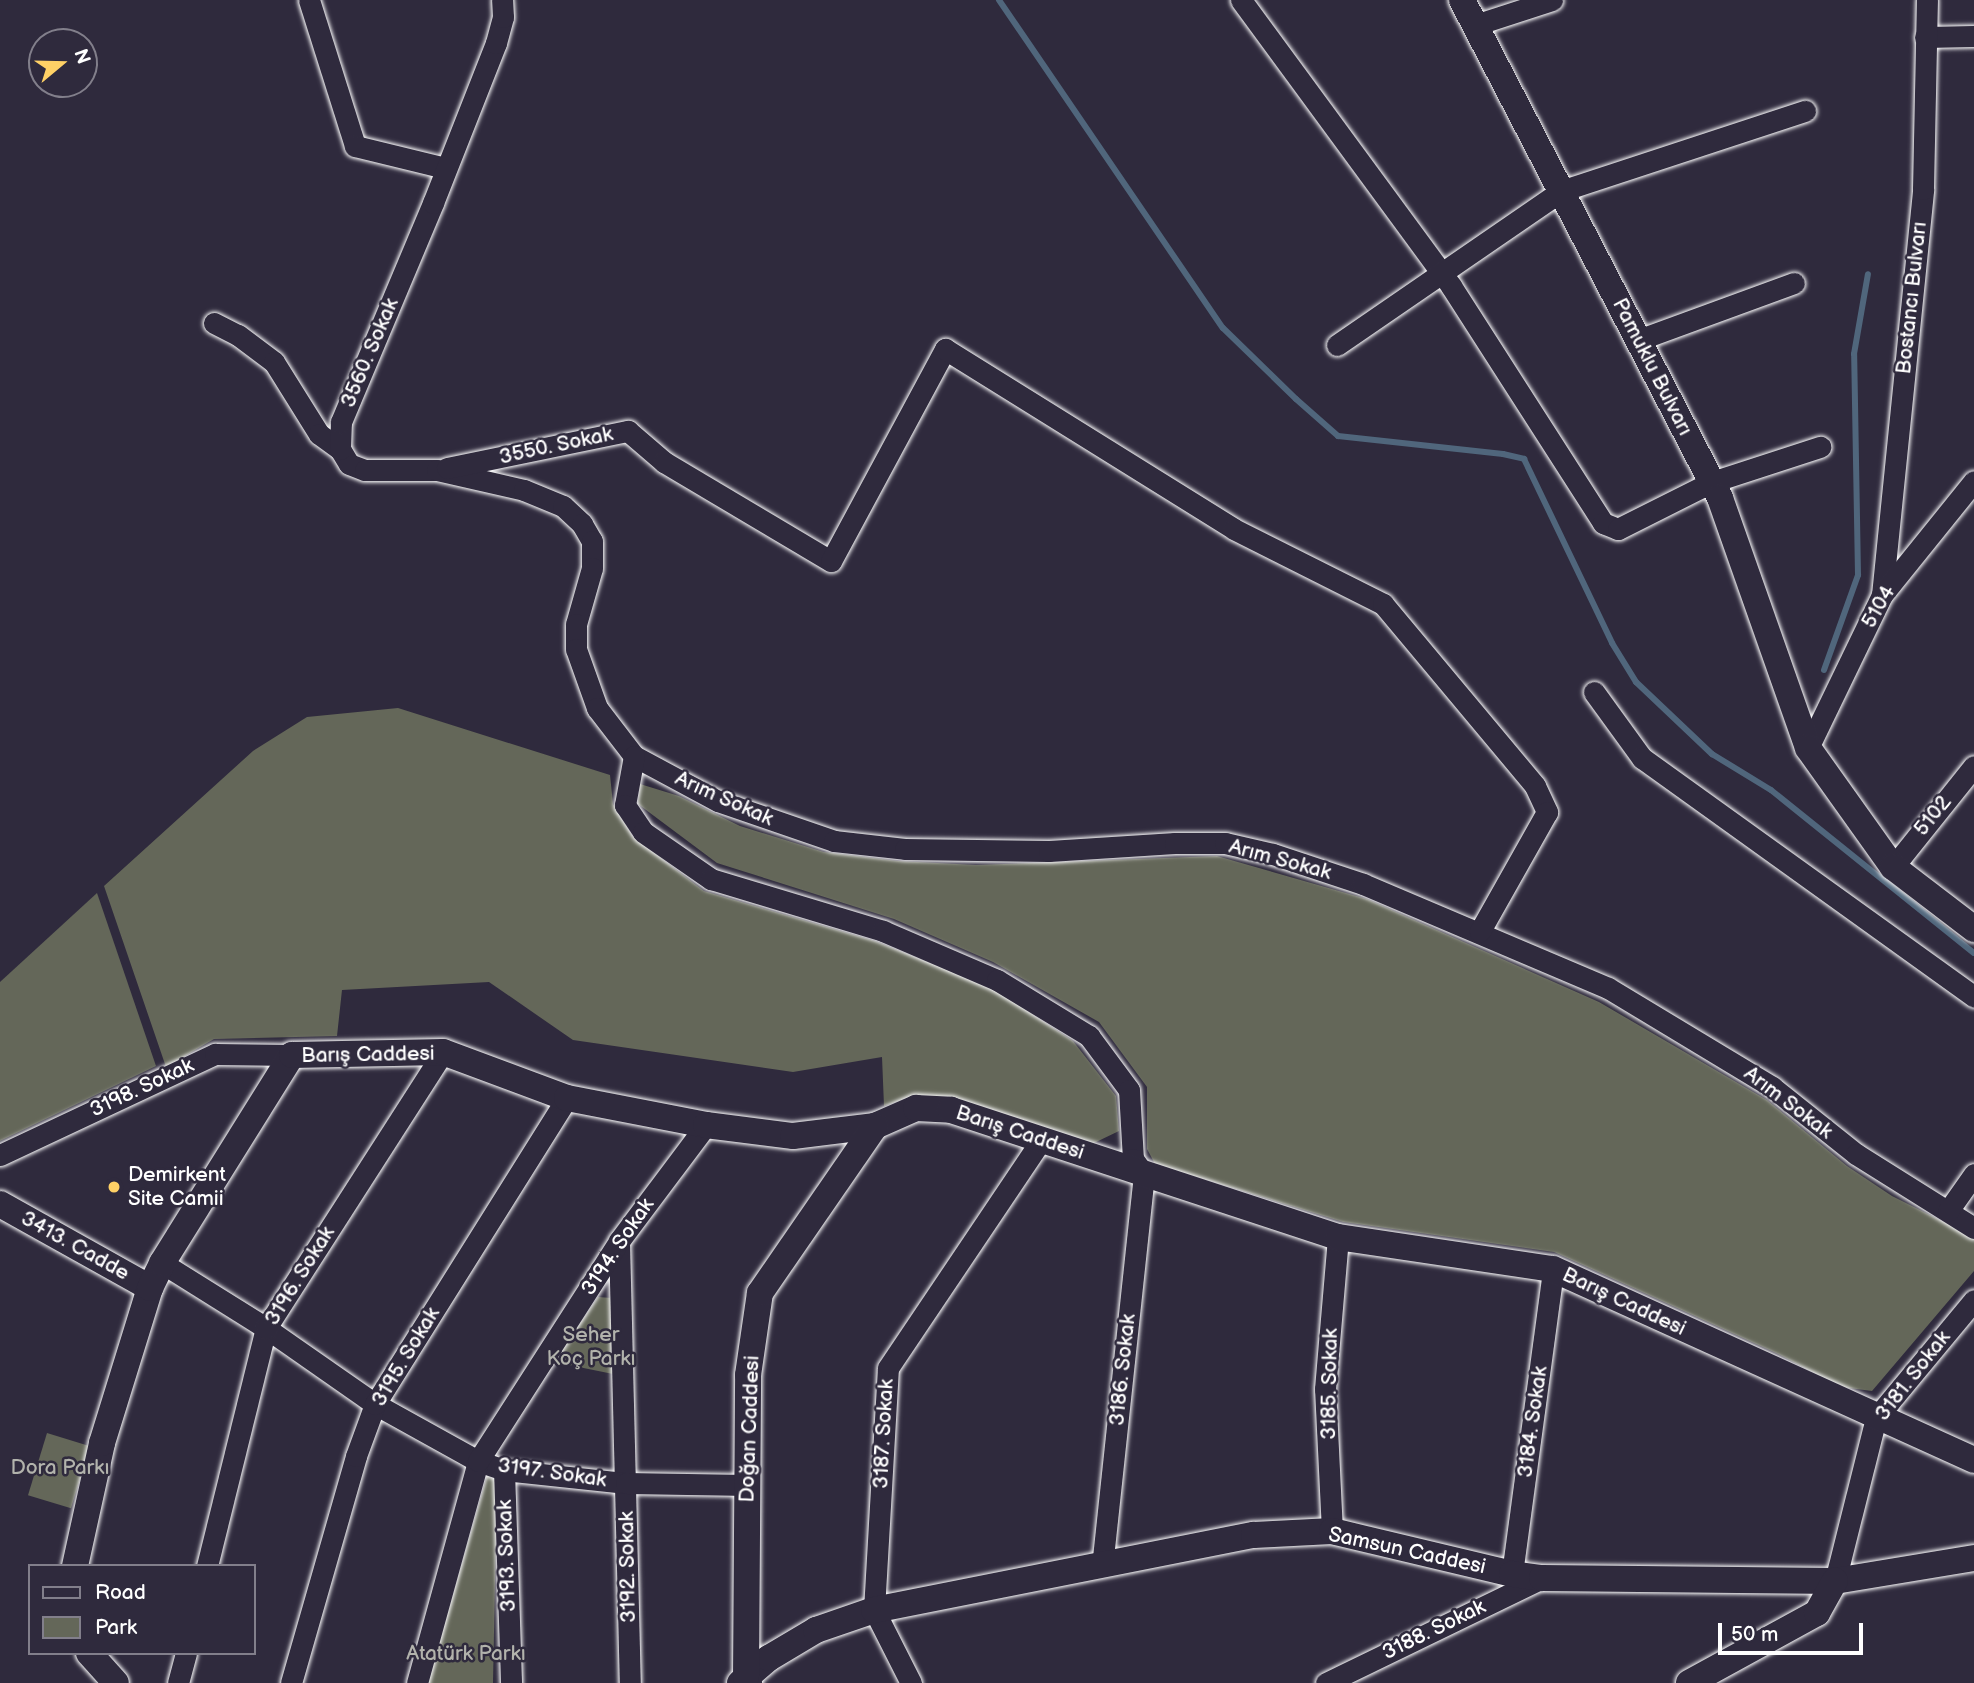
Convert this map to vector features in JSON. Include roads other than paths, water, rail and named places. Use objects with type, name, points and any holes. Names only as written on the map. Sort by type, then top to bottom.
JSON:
[{"type":"street","points":[[309,0],[355,146],[445,168]]},
{"type":"street","name":"3560. Sokak","points":[[340,449],[341,422],[496,43],[503,17],[502,0]]},
{"type":"street","name":"Pamuklu Bulvarı","points":[[1462,0],[1712,482],[1808,748],[1893,867],[1974,929]]},
{"type":"street","points":[[1475,25],[1552,0]]},
{"type":"street","name":"Bostancı Bulvarı","points":[[1882,595],[1923,189],[1927,0]]},
{"type":"street","points":[[1247,2],[1442,273],[1558,449],[1603,523],[1618,529],[1712,482],[1820,447]]},
{"type":"street","points":[[1925,37],[1974,36]]},
{"type":"street","points":[[1337,345],[1561,191],[1805,111]]},
{"type":"street","points":[[1638,340],[1794,283]]},
{"type":"street","name":"3560. Sokak","points":[[214,324],[238,335],[274,362],[319,434],[340,449]]},
{"type":"street","name":"3550. Sokak","points":[[340,449],[349,464],[365,470],[437,470],[628,431],[664,462],[831,561],[945,349],[1234,530],[1383,604],[1535,786],[1547,812],[1480,931]]},
{"type":"street","name":"3550. Sokak","points":[[437,470],[524,490],[563,506],[582,524],[592,541],[592,568],[576,624],[576,649]]},
{"type":"street","name":"5104","points":[[1808,748],[1882,595],[1974,481]]},
{"type":"street","name":"Arım Sokak","points":[[576,649],[597,708],[634,756],[718,801],[834,841],[905,849],[1049,851],[1175,843],[1225,844],[1273,854],[1363,884],[1480,931],[1608,988],[1772,1087],[1856,1154],[1974,1228]]},
{"type":"street","points":[[1594,692],[1642,758],[1974,997]]},
{"type":"street","points":[[634,756],[625,805],[643,832],[711,879],[883,931],[997,980],[1089,1037],[1129,1090],[1133,1159],[1144,1174]]},
{"type":"street","name":"5102","points":[[1893,867],[1974,766]]},
{"type":"street","name":"Barış Caddesi","points":[[75,1564],[102,1443],[150,1288],[162,1263],[292,1055],[443,1052],[567,1098],[706,1125],[793,1136],[875,1126],[916,1108],[951,1110],[1338,1237],[1553,1269],[1974,1461]]},
{"type":"street","name":"3196. Sokak","points":[[207,1564],[266,1328],[443,1052]]},
{"type":"street","name":"3198. Sokak","points":[[0,1156],[215,1054],[292,1055]]},
{"type":"street","name":"3195. Sokak","points":[[291,1683],[356,1456],[376,1404],[567,1098]]},
{"type":"street","name":"3194. Sokak","points":[[417,1683],[478,1461],[619,1241],[706,1125]]},
{"type":"street","name":"Doğan Caddesi","points":[[745,1681],[748,1375],[761,1293],[875,1126]]},
{"type":"street","points":[[1093,1157],[1114,1151],[1131,1138]]},
{"type":"street","name":"3187. Sokak","points":[[911,1683],[874,1609],[888,1368],[1041,1140]]},
{"type":"street","name":"3186. Sokak","points":[[1102,1565],[1144,1174]]},
{"type":"street","points":[[1948,1211],[1974,1174]]},
{"type":"street","name":"3413. Cadde","points":[[0,1204],[150,1288]]},
{"type":"street","name":"3185. Sokak","points":[[1332,1531],[1325,1389],[1338,1237]]},
{"type":"street","name":"3192. Sokak","points":[[619,1241],[630,1683]]},
{"type":"street","name":"3197. Sokak","points":[[162,1263],[266,1328],[376,1404],[478,1461],[504,1471],[626,1483],[748,1485]]},
{"type":"street","name":"3184. Sokak","points":[[1513,1574],[1553,1269]]},
{"type":"street","name":"3181. Sokak","points":[[1835,1581],[1876,1418],[1974,1300]]},
{"type":"street","name":"3193. Sokak","points":[[504,1471],[511,1683]]},
{"type":"street","name":"Samsun Caddesi","points":[[745,1681],[769,1658],[816,1630],[874,1609],[1254,1535],[1332,1531],[1513,1574],[1542,1578],[1835,1581],[1974,1558]]},
{"type":"street","name":"3188. Sokak","points":[[1326,1683],[1542,1578]]},
{"type":"street","points":[[1689,1683],[1817,1613],[1835,1581]]},
{"type":"street","points":[[91,1655],[116,1683]]},
{"type":"street","points":[[178,1683],[185,1655]]},
{"type":"waterway","points":[[999,0],[1223,328],[1338,436],[1503,454],[1524,459],[1612,643],[1636,682],[1712,754],[1771,790],[1974,953]]},
{"type":"waterway","points":[[1824,670],[1858,575],[1854,354],[1868,274]]},
{"type":"place","name":"Demirkent Site Camii","points":[[114,1187]]},
{"type":"park label","name":"Seher Koç Parkı","points":[[591,1347]]},
{"type":"park label","name":"Dora Parkı","points":[[60,1468]]},
{"type":"park label","name":"Atatürk Parkı","points":[[466,1654]]}]
